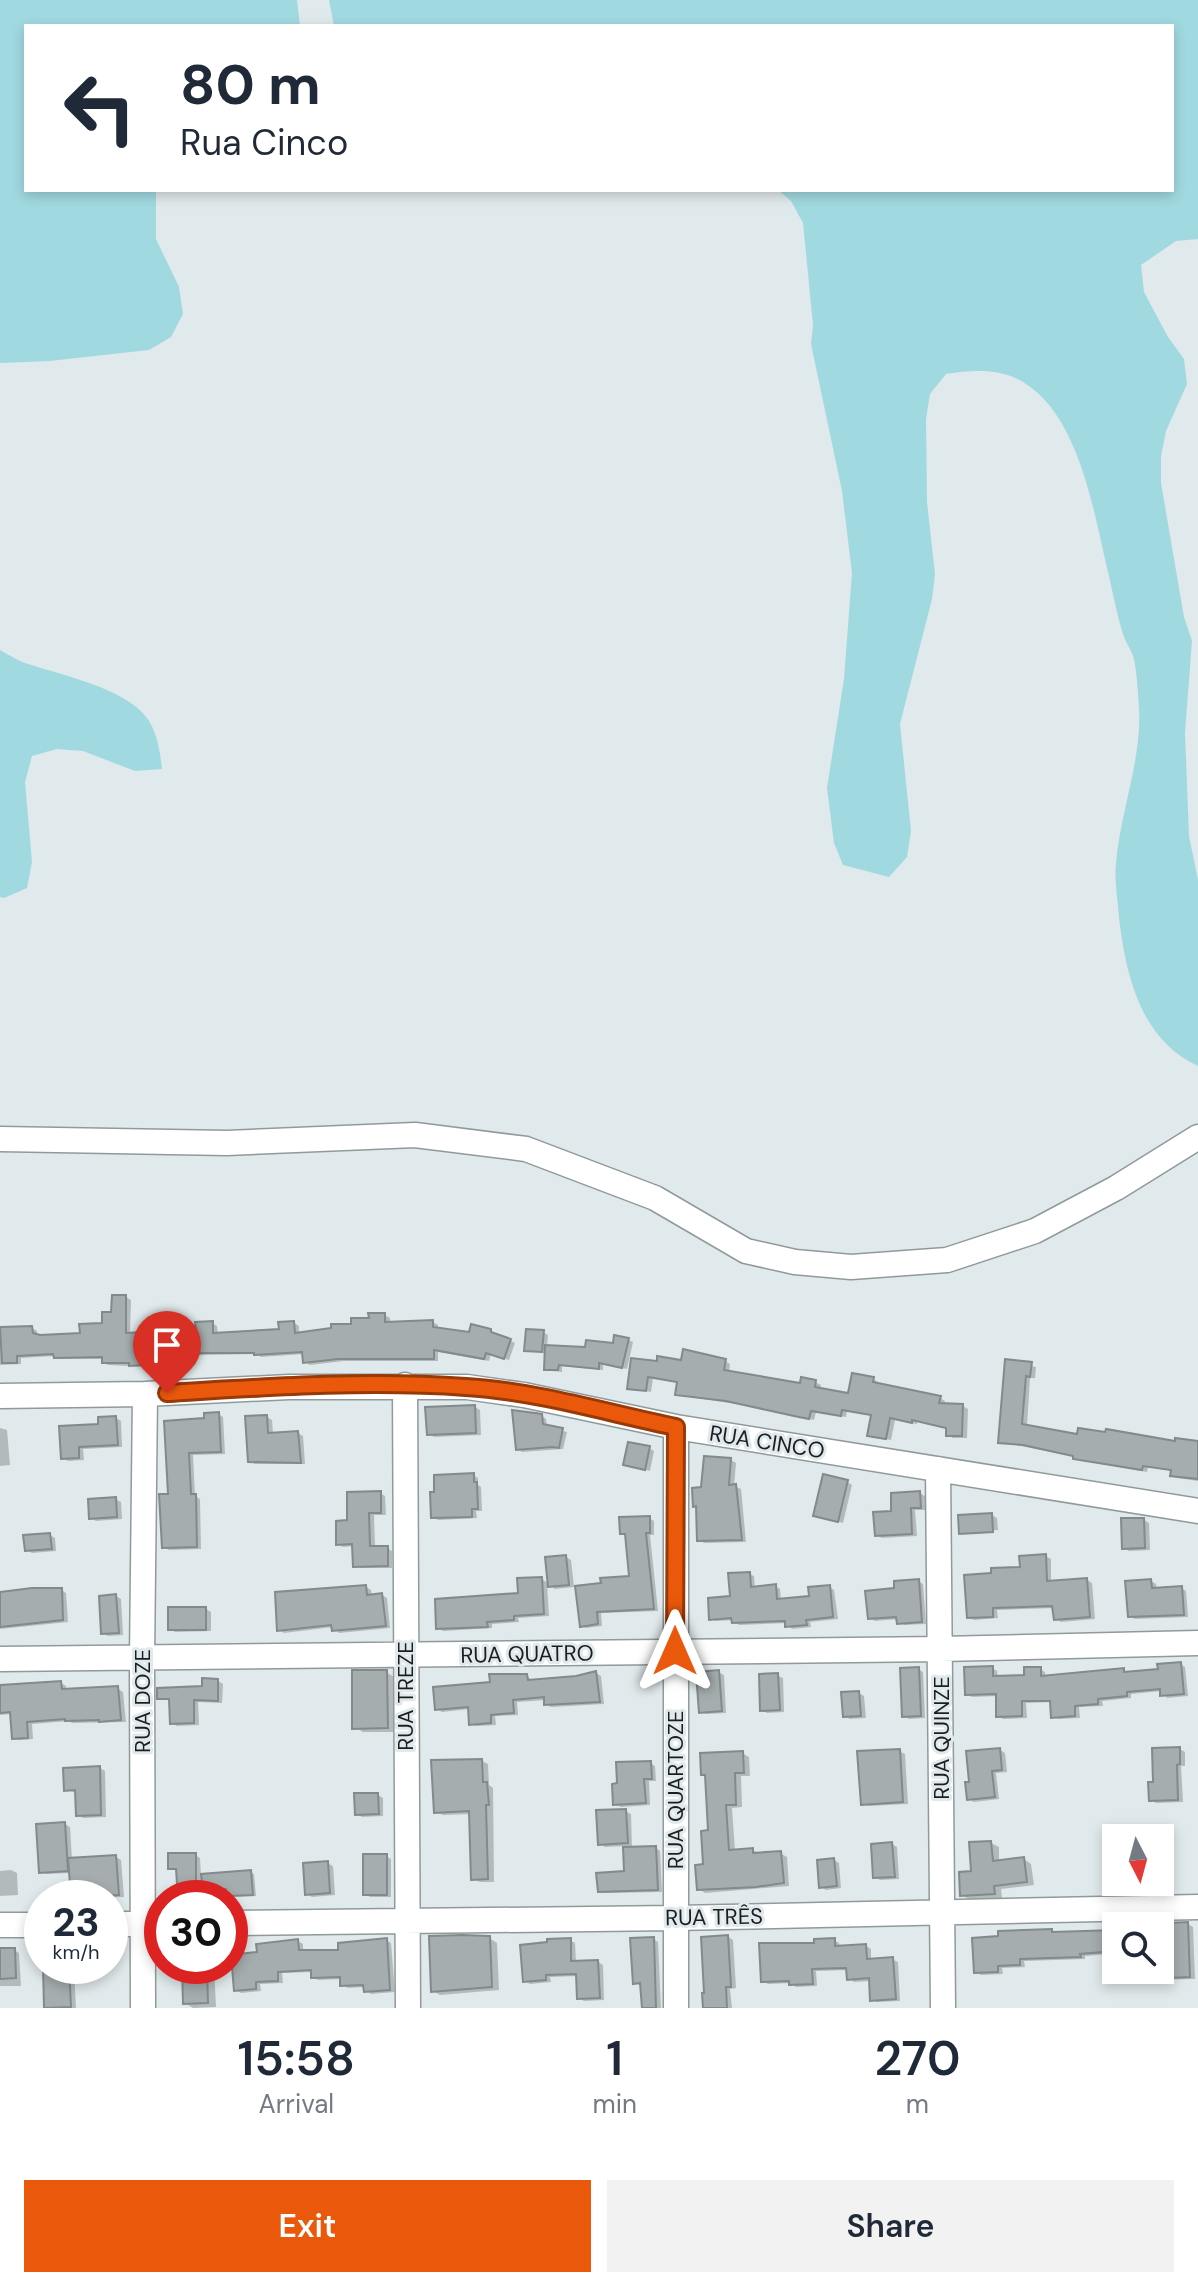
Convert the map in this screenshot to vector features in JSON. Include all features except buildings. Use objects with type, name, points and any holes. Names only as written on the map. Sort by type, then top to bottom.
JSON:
[{"type":"street","points":[[0,1139],[227,1143],[415,1135],[526,1149],[655,1198],[746,1251],[795,1262],[851,1267],[947,1260],[1035,1231],[1116,1188],[1198,1137]]},
{"type":"street","name":"RUA TREZE","points":[[405,1385],[405,1922],[408,2008]]},
{"type":"street","name":"RUA CINCO","points":[[0,1396],[145,1394],[289,1387],[467,1387],[676,1427],[1198,1511]]},
{"type":"street","name":"RUA DOZE","points":[[145,1394],[142,1659],[150,1880]]},
{"type":"street","name":"RUA QUARTOZE","points":[[676,1427],[676,2008]]},
{"type":"street","name":"RUA QUINZE","points":[[938,1469],[943,2008]]},
{"type":"street","name":"RUA QUATRO","points":[[0,1659],[941,1649],[1198,1643]]},
{"type":"street","name":"RUA TRÊS","points":[[248,1923],[1198,1907]]},
{"type":"street","points":[[0,1925],[24,1925]]},
{"type":"street","name":"RUA DOZE","points":[[143,2008],[146,1984]]},
{"type":"shaded area","points":[[0,0],[297,0],[300,24],[24,24],[24,192],[156,192],[156,239],[179,287],[183,314],[171,337],[149,350],[0,363]]},
{"type":"shaded area","points":[[329,0],[1198,0],[1198,239],[1176,241],[1141,265],[1144,292],[1168,337],[1184,359],[1187,384],[1166,431],[1161,456],[1161,483],[1184,617],[1192,641],[1185,733],[1189,836],[1198,880],[1198,1066],[1179,1055],[1150,1023],[1132,983],[1122,940],[1116,871],[1139,728],[1134,659],[1119,621],[1090,495],[1071,442],[1042,398],[1014,377],[976,371],[946,374],[930,394],[926,419],[927,502],[935,574],[932,599],[900,724],[911,831],[907,857],[889,877],[843,865],[834,843],[827,788],[844,679],[852,573],[842,491],[811,344],[813,325],[803,223],[791,201],[780,192],[1174,192],[1174,24],[334,24]]},
{"type":"shaded area","points":[[0,650],[24,663],[94,685],[127,700],[149,721],[158,744],[162,769],[135,771],[83,751],[57,749],[32,756],[25,782],[32,862],[27,888],[4,898],[0,897]]},
{"type":"route","points":[[167,1393],[318,1386],[467,1387],[524,1395],[676,1427],[675,1651]]}]
